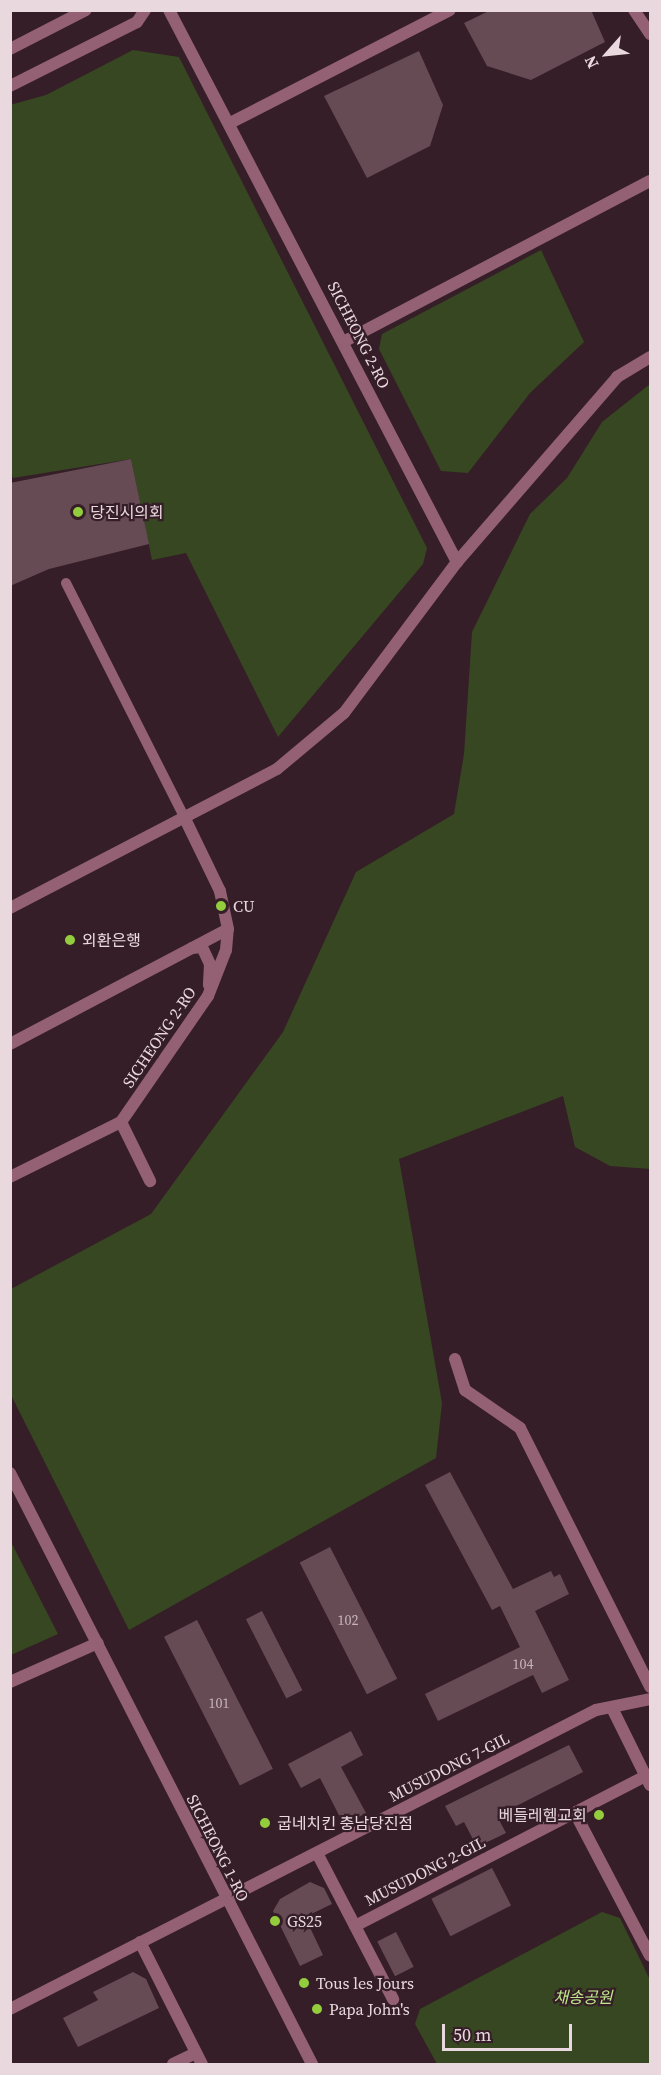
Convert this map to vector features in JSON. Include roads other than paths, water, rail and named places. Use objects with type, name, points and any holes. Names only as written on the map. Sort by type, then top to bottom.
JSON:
[{"type":"street","points":[[10,49],[86,10]]},
{"type":"street","points":[[10,86],[137,22],[145,10]]},
{"type":"street","name":"SICHEONG 2-RO","points":[[169,10],[345,341],[457,562]]},
{"type":"street","points":[[230,123],[450,10]]},
{"type":"street","points":[[634,10],[651,34]]},
{"type":"street","points":[[345,341],[651,181]]},
{"type":"street","points":[[10,908],[277,769],[344,713],[457,562],[617,377],[651,357]]},
{"type":"street","name":"SICHEONG 2-RO","points":[[10,1177],[121,1122],[208,996],[226,950],[228,929],[220,891],[184,817]]},
{"type":"street","points":[[10,1044],[228,929]]},
{"type":"street","points":[[192,948],[202,947],[210,964],[208,996]]},
{"type":"street","points":[[121,1122],[150,1181]]},
{"type":"street","points":[[455,1359],[465,1390],[520,1428],[651,1687]]},
{"type":"street","name":"SICHEONG 1-RO","points":[[10,1473],[98,1643],[224,1898],[312,2064]]},
{"type":"street","points":[[10,1682],[98,1643]]},
{"type":"street","name":"MUSUDONG 7-GIL","points":[[10,2009],[596,1710],[651,1699]]},
{"type":"street","name":"MUSUDONG 2-GIL","points":[[354,1926],[575,1813],[648,1781],[612,1708]]},
{"type":"street","points":[[575,1813],[651,1956]]},
{"type":"street","name":"MUSUDONG 2-GIL","points":[[317,1853],[393,2000]]},
{"type":"street","points":[[140,1942],[202,2064]]},
{"type":"street","points":[[173,2064],[196,2053]]},
{"type":"lane","points":[[66,583],[184,817]]},
{"type":"place","name":"당진시의회","points":[[78,512]]},
{"type":"place","name":"CU","points":[[221,906]]},
{"type":"place","name":"외환은행","points":[[70,940]]},
{"type":"place","name":"베들레헴교회","points":[[599,1815]]},
{"type":"place","name":"굽네치킨 충남당진점","points":[[265,1823]]},
{"type":"place","name":"GS25","points":[[275,1921]]},
{"type":"place","name":"Tous les Jours","points":[[304,1983]]},
{"type":"place","name":"Papa John's","points":[[317,2009]]},
{"type":"park label","name":"채송공원","points":[[583,1997]]}]
